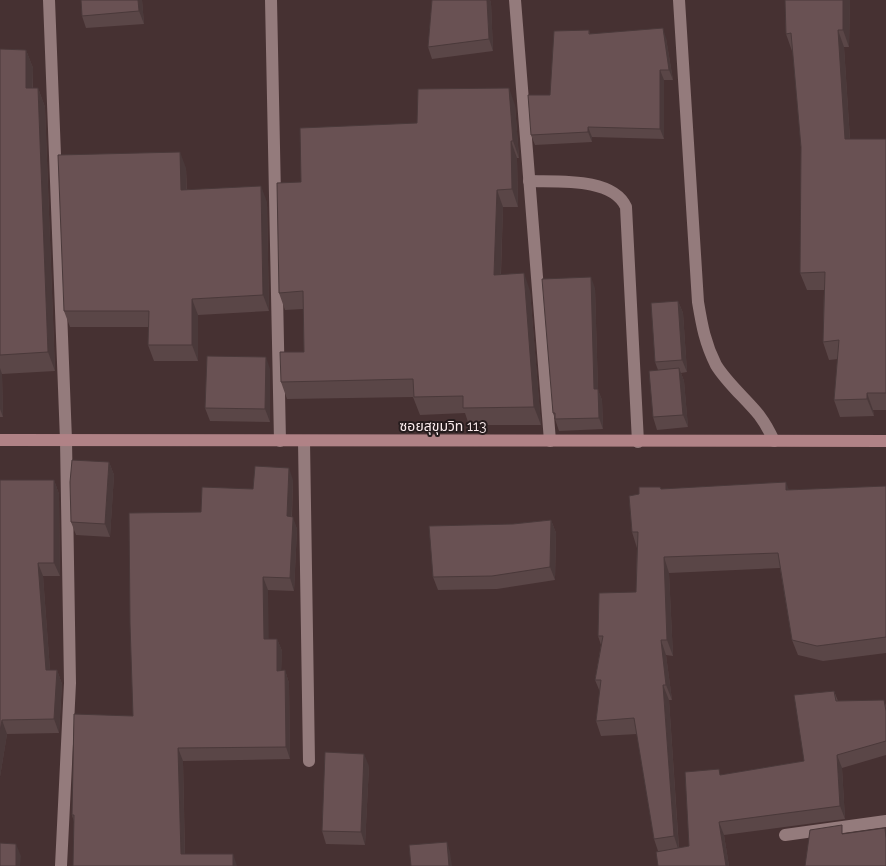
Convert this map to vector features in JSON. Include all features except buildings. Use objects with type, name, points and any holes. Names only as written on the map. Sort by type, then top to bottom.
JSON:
[{"type":"main road","name":"ซอยสุขุมวิท 113","points":[[0,440],[886,441]]},
{"type":"street","points":[[49,0],[66,440],[70,682],[61,866]]},
{"type":"street","points":[[271,0],[280,440]]},
{"type":"street","points":[[514,0],[550,441]]},
{"type":"street","points":[[679,0],[698,302],[704,336],[717,366],[746,402],[759,414],[768,427],[774,441]]},
{"type":"street","points":[[529,181],[589,184],[606,189],[622,198],[626,207],[638,442]]},
{"type":"street","points":[[304,441],[309,761]]},
{"type":"street","points":[[785,835],[886,821]]}]
